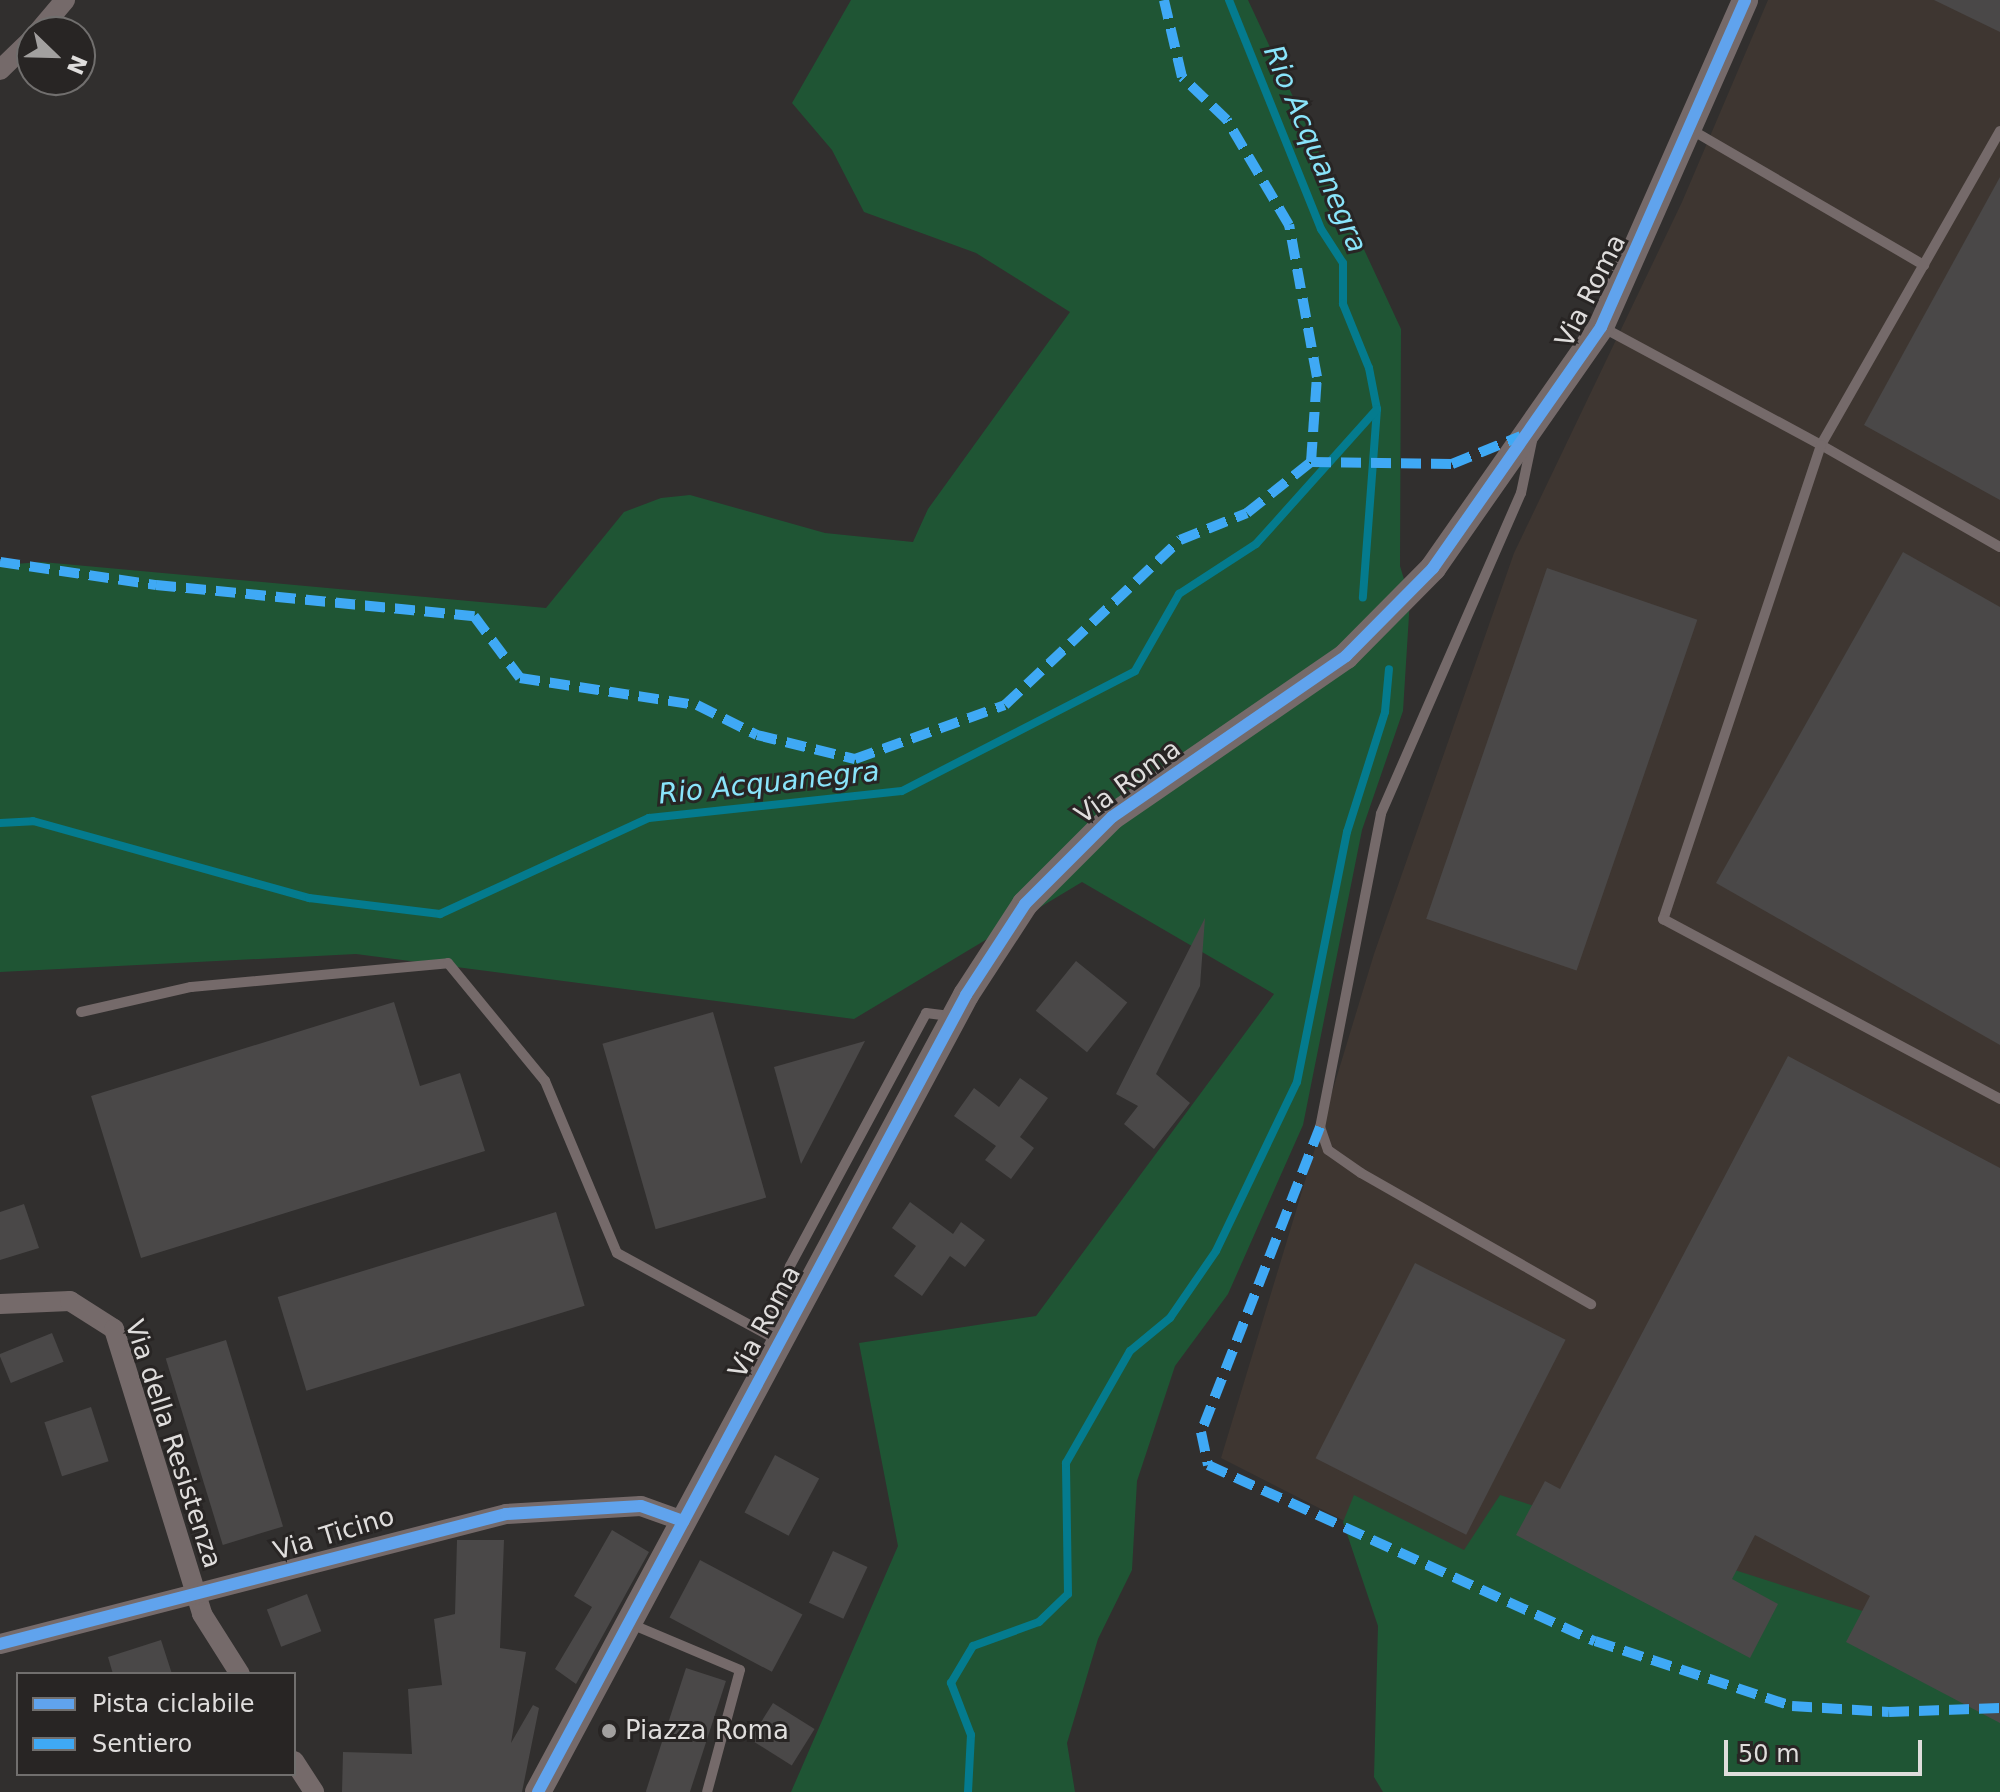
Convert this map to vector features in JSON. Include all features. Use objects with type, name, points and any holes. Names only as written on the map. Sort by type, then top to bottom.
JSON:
[{"type":"street","points":[[52,16],[65,0]]},
{"type":"street","name":"Via Roma","points":[[538,1792],[954,1016],[1025,904],[1062,861],[1112,817],[1346,656],[1433,568],[1535,431],[1601,327],[1745,0]]},
{"type":"street","points":[[0,70],[16,54]]},
{"type":"street","name":"Via della Resistenza","points":[[0,1304],[70,1301],[114,1329],[197,1599],[239,1672]]},
{"type":"street","name":"Via Ticino","points":[[0,1644],[197,1599],[413,1533],[506,1514],[641,1506],[683,1521]]},
{"type":"street","points":[[296,1764],[314,1792]]},
{"type":"lane","points":[[1690,129],[1924,265]]},
{"type":"lane","points":[[2000,131],[1821,445],[1663,919],[2000,1099]]},
{"type":"lane","points":[[1601,327],[1821,445],[2000,547]]},
{"type":"lane","points":[[1535,431],[1521,493],[1381,814],[1320,1127],[1328,1150],[1361,1173],[1591,1304]]},
{"type":"lane","points":[[81,1012],[191,987],[448,963],[545,1081],[617,1253],[779,1341]]},
{"type":"lane","points":[[629,1623],[740,1670],[707,1792]]},
{"type":"shaded area","points":[[1768,0],[2000,0],[2000,1753],[1740,1723],[1221,1458],[1374,954],[1514,553],[1682,202]]},
{"type":"green space","points":[[851,0],[1248,0],[1401,329],[1400,566],[1410,599],[1403,711],[1362,830],[1303,1125],[1228,1294],[1175,1366],[1137,1481],[1132,1570],[1098,1639],[1067,1743],[1075,1792],[791,1792],[898,1546],[859,1343],[1036,1316],[1274,994],[1082,882],[854,1019],[356,954],[0,972],[0,565],[42,562],[546,608],[624,512],[661,498],[690,495],[825,533],[913,542],[928,509],[1070,312],[976,253],[864,212],[832,150],[792,103]]},
{"type":"green space","points":[[1354,1495],[1464,1550],[1500,1495],[2000,1655],[2000,1792],[1383,1792],[1374,1777],[1378,1626],[1343,1522]]},
{"type":"building","points":[[1934,0],[2000,0],[2000,32]]},
{"type":"building","points":[[2000,177],[2000,500],[1864,425]]},
{"type":"building","points":[[1903,552],[2000,607],[2000,1045],[1716,883]]},
{"type":"building","points":[[1547,568],[1697,620],[1577,971],[1426,919]]},
{"type":"building","points":[[1205,918],[1200,986],[1156,1074],[1190,1103],[1154,1149],[1124,1124],[1138,1106],[1116,1094]]},
{"type":"building","points":[[1076,961],[1127,1003],[1087,1052],[1036,1011]]},
{"type":"building","points":[[394,1002],[420,1086],[460,1073],[485,1151],[141,1258],[91,1096]]},
{"type":"building","points":[[713,1012],[766,1198],[656,1229],[602,1044]]},
{"type":"building","points":[[865,1041],[801,1164],[774,1067]]},
{"type":"building","points":[[1788,1056],[2000,1168],[2000,1723],[1846,1642],[1870,1596],[1755,1535],[1732,1579],[1778,1604],[1750,1658],[1516,1535],[1545,1481],[1560,1489]]},
{"type":"building","points":[[1020,1078],[1048,1098],[1020,1137],[1034,1148],[1011,1179],[985,1160],[996,1146],[954,1116],[974,1088],[999,1107]]},
{"type":"building","points":[[910,1202],[953,1234],[961,1222],[985,1240],[965,1267],[950,1256],[922,1296],[894,1276],[916,1246],[892,1228]]},
{"type":"building","points":[[24,1204],[39,1248],[0,1260],[0,1212]]},
{"type":"building","points":[[556,1212],[585,1306],[306,1391],[278,1297]]},
{"type":"building","points":[[1415,1263],[1566,1340],[1466,1535],[1316,1458]]},
{"type":"building","points":[[52,1333],[64,1362],[11,1383],[0,1354]]},
{"type":"building","points":[[226,1340],[283,1526],[223,1545],[166,1358]]},
{"type":"building","points":[[91,1407],[109,1461],[62,1476],[44,1422]]},
{"type":"building","points":[[775,1455],[819,1478],[789,1536],[744,1512]]},
{"type":"building","points":[[612,1530],[649,1552],[576,1684],[555,1669],[592,1607],[574,1596]]},
{"type":"building","points":[[457,1540],[504,1540],[500,1648],[526,1652],[511,1743],[533,1705],[539,1708],[522,1792],[342,1792],[343,1752],[412,1754],[408,1689],[442,1685],[434,1619],[455,1614]]},
{"type":"building","points":[[833,1551],[867,1567],[843,1619],[809,1603]]},
{"type":"building","points":[[700,1560],[802,1614],[772,1672],[669,1617]]},
{"type":"building","points":[[307,1594],[321,1631],[281,1647],[267,1609]]},
{"type":"building","points":[[161,1640],[171,1672],[112,1672],[108,1657]]},
{"type":"building","points":[[686,1668],[726,1681],[690,1792],[646,1792]]},
{"type":"building","points":[[773,1703],[815,1729],[792,1765],[750,1739]]},
{"type":"waterway","name":"Rio Acquanegra","points":[[1229,0],[1321,229],[1343,263],[1343,304],[1369,368],[1377,409],[1363,597]]},
{"type":"waterway","name":"Rio Acquanegra","points":[[0,823],[33,821],[309,898],[440,914],[649,818],[902,791],[1135,671],[1179,594],[1256,544],[1377,409]]},
{"type":"waterway","name":"Rio Acquanegra","points":[[968,1792],[971,1735],[951,1683],[973,1646],[1039,1622],[1068,1594],[1066,1463],[1130,1351],[1170,1318],[1216,1251],[1297,1082],[1347,832],[1385,712],[1389,669]]},
{"type":"marked path","points":[[0,562],[156,585],[474,616],[520,678],[697,705],[757,735],[855,759],[1005,705],[1180,540],[1247,513],[1311,462],[1317,377],[1289,225],[1227,120],[1182,77],[1164,0]]},
{"type":"marked path","points":[[1311,462],[1452,464],[1521,436]]},
{"type":"marked path","points":[[1320,1127],[1201,1432],[1208,1465],[1595,1641],[1792,1706],[1889,1712],[2000,1708]]},
{"type":"cycle path","points":[[538,1792],[966,995],[1025,904],[1112,817],[1346,656],[1433,568],[1601,327],[1745,0]]},
{"type":"cycle path","points":[[0,1644],[506,1514],[641,1506],[683,1521]]},
{"type":"place","name":"Piazza Roma","points":[[609,1731]]}]
